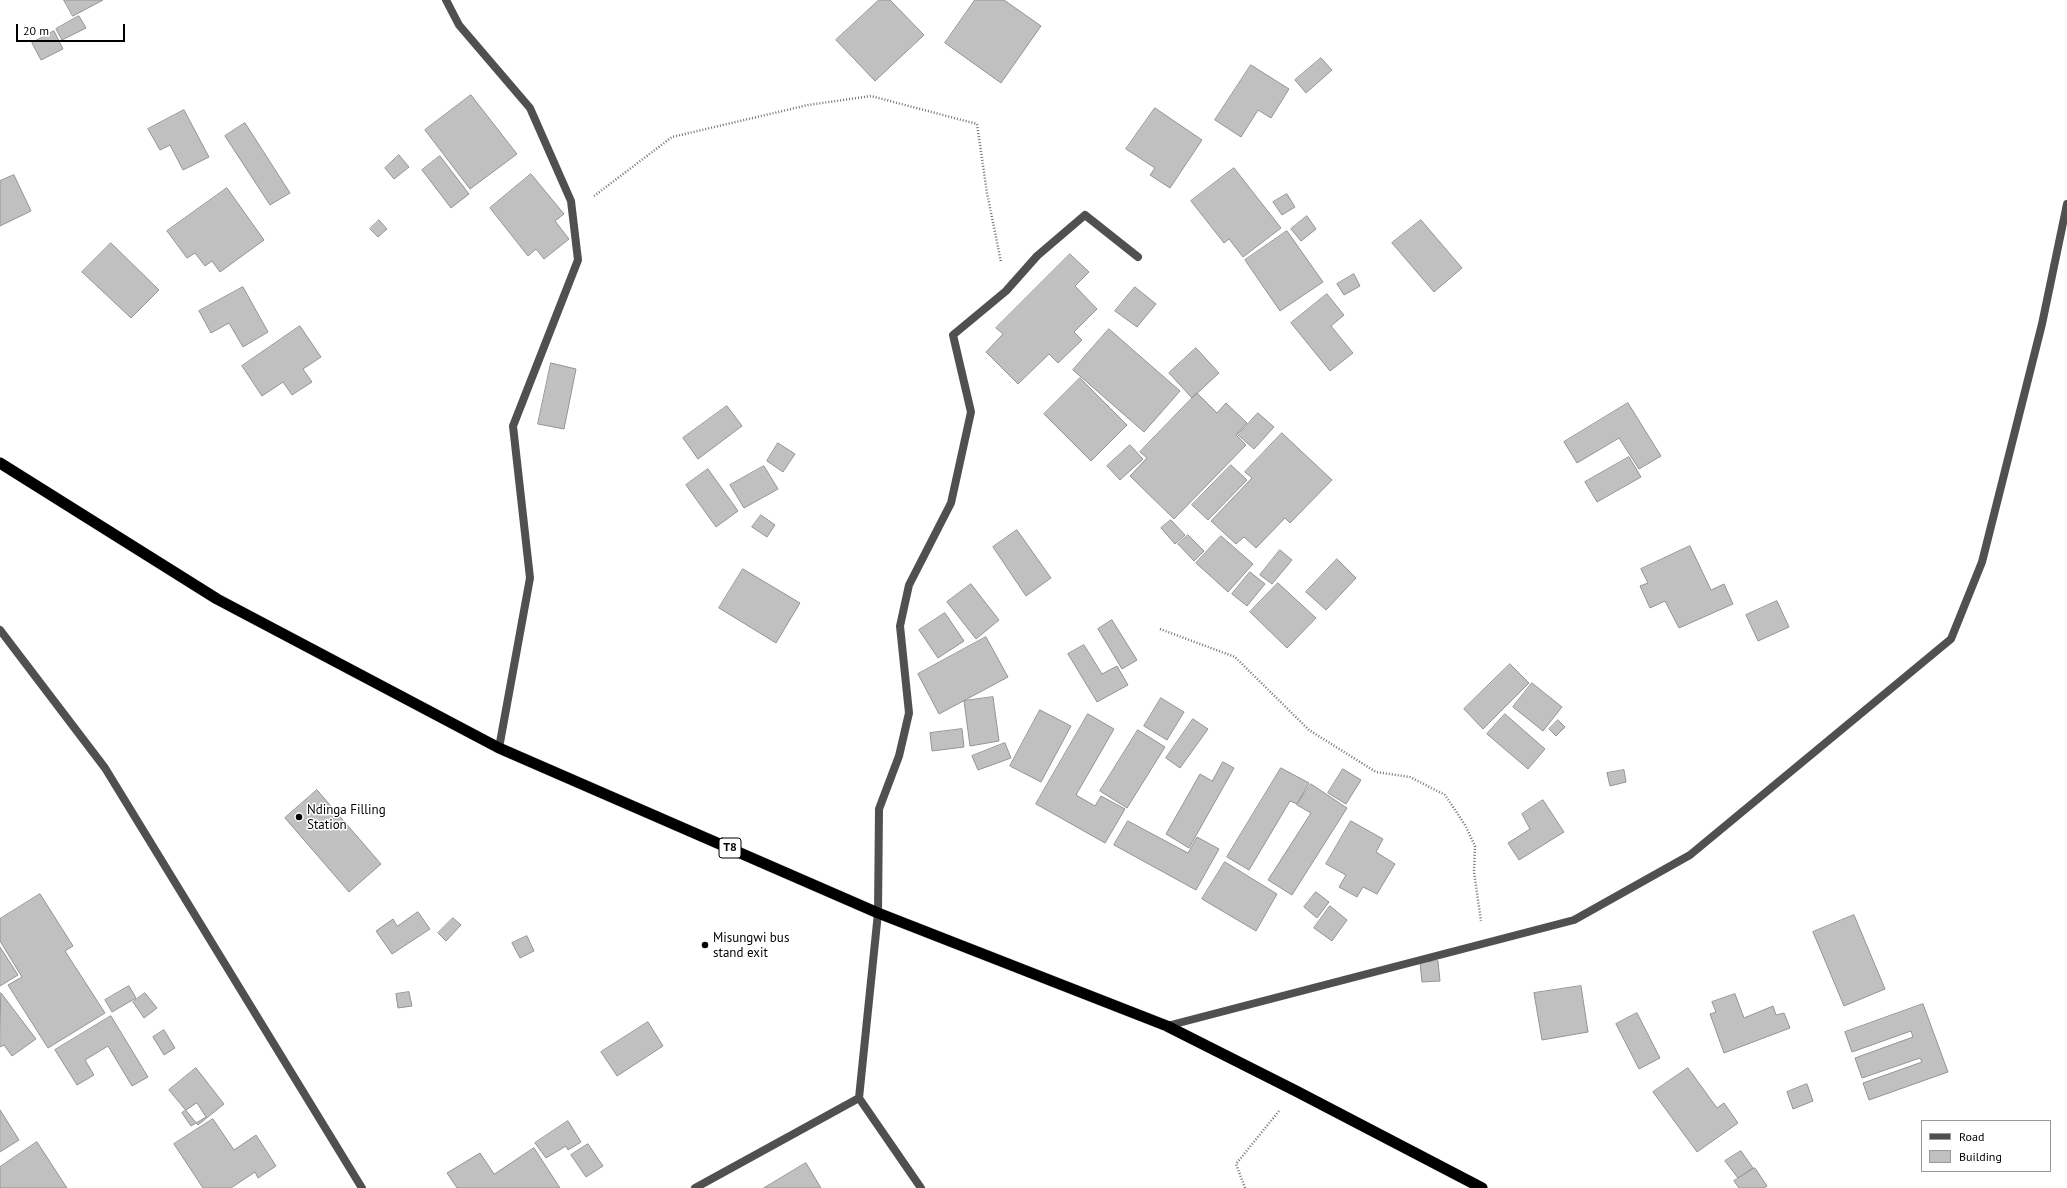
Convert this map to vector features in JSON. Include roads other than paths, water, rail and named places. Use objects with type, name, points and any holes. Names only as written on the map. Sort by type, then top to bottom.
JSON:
[{"type":"highway","name":"T8","points":[[0,463],[217,599],[499,748],[878,913],[1167,1026],[1296,1090],[1482,1188]]},
{"type":"street","points":[[446,0],[459,25],[530,108],[571,201],[578,260],[513,426],[530,578],[499,748]]},
{"type":"street","points":[[1167,1026],[1574,920],[1690,855],[1950,639],[1982,562],[2064,237],[2067,204]]},
{"type":"street","points":[[921,1188],[859,1098],[878,913],[878,809],[899,756],[909,713],[900,626],[909,585],[951,503],[971,412],[954,335],[1006,291],[1037,256],[1085,216],[1138,257]]},
{"type":"street","points":[[0,630],[105,768],[362,1188]]},
{"type":"street","points":[[695,1188],[859,1098]]},
{"type":"place","name":"Ndinga Filling Station","points":[[299,817]]},
{"type":"place","name":"Misungwi bus stand exit","points":[[705,945]]}]
